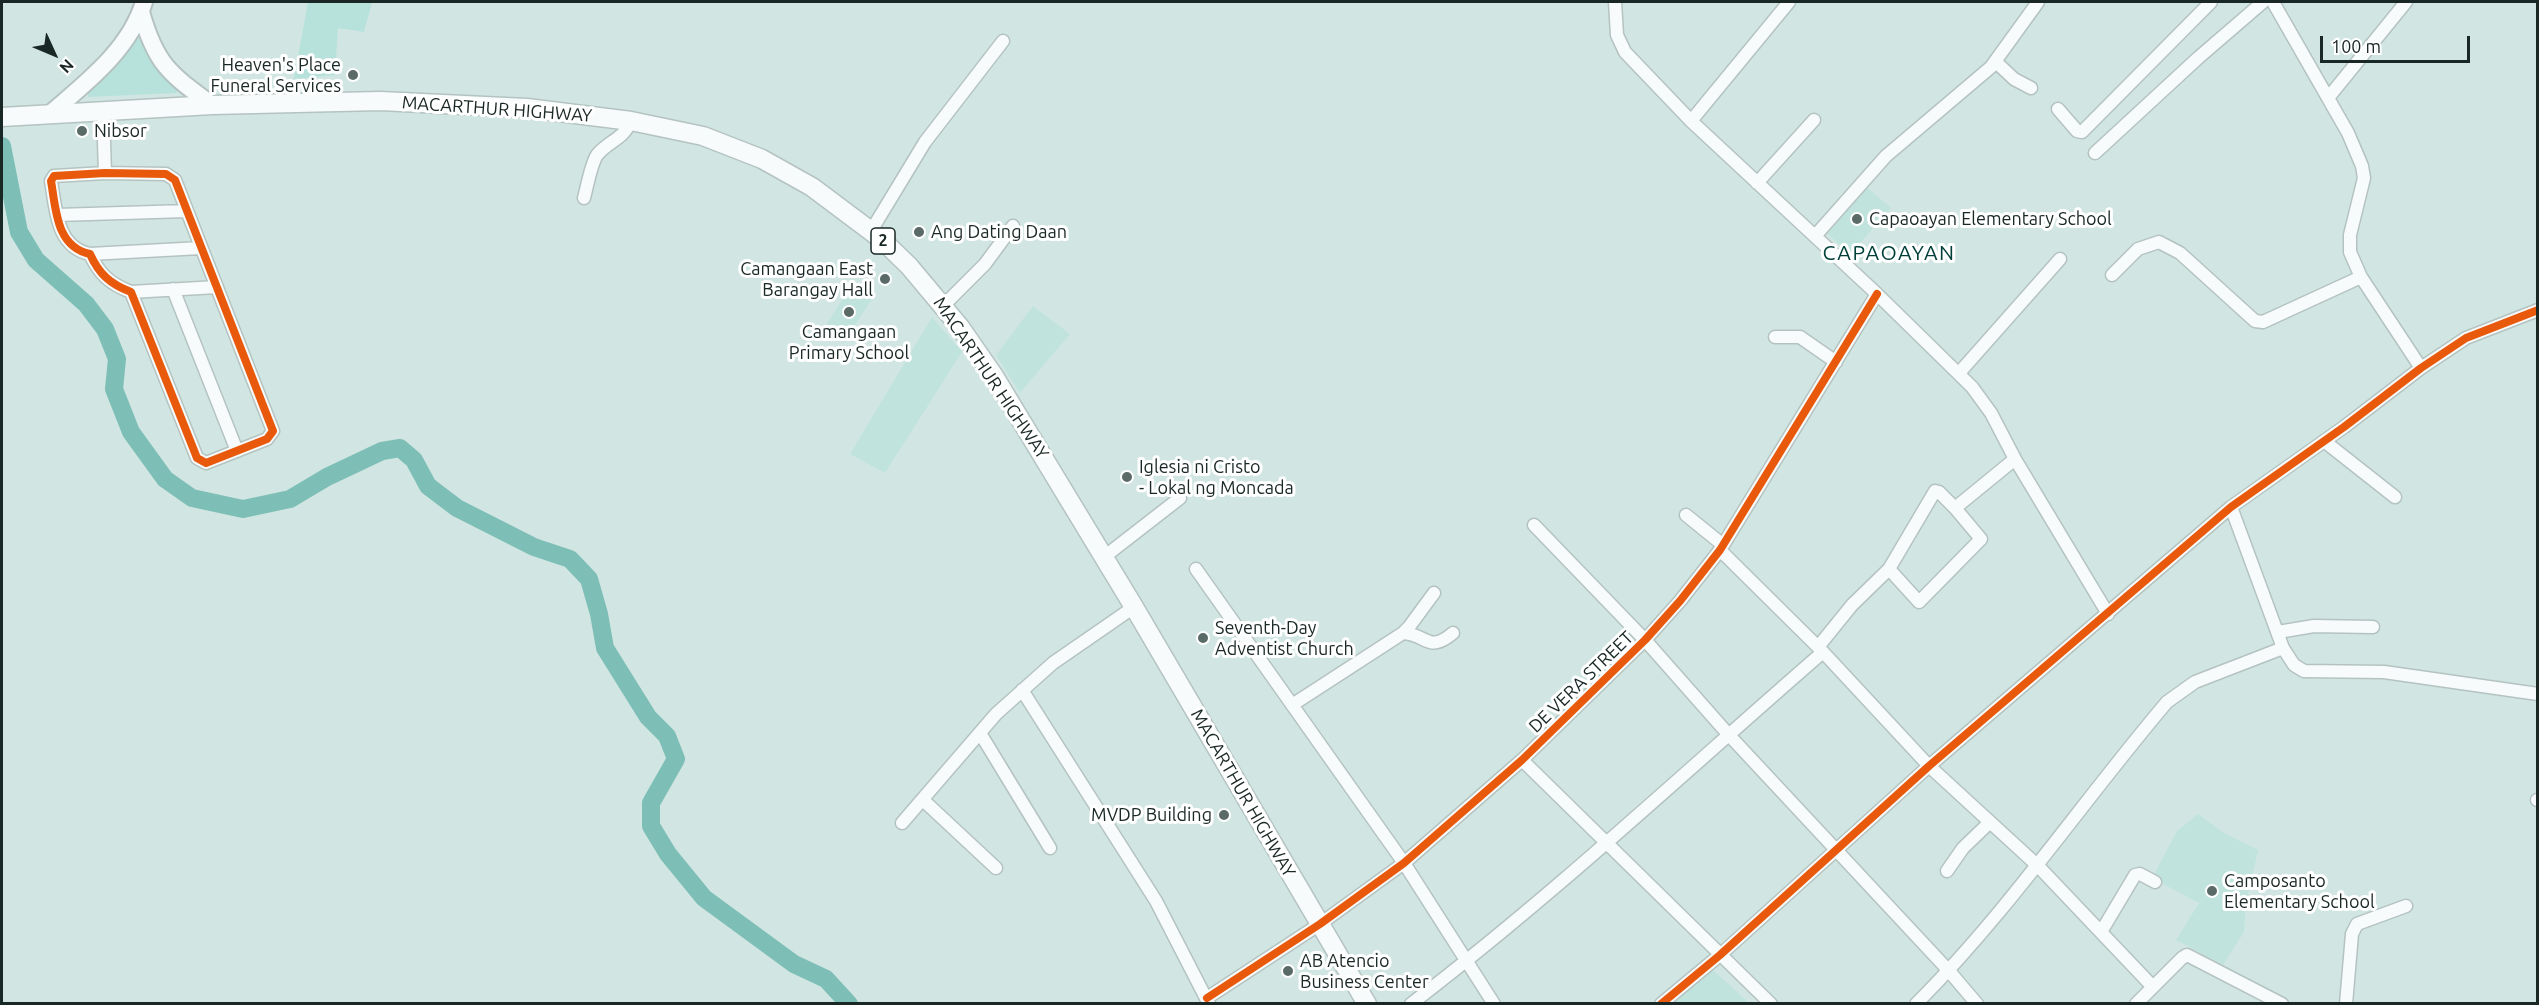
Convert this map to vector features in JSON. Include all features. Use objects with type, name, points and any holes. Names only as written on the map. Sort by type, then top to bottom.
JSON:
[{"type":"highway","name":"MACARTHUR HIGHWAY","points":[[2,117],[212,105],[380,101],[527,108],[631,121],[704,136],[743,151],[812,187],[871,231],[909,266],[944,306],[994,376],[1134,607],[1367,1004]]},
{"type":"main road","points":[[142,7],[149,41],[164,67],[212,105]]},
{"type":"main road","points":[[51,113],[94,76],[119,48],[142,7]]},
{"type":"street","points":[[1615,2],[1616,28],[1622,47],[1691,121],[1878,294],[1959,373],[1991,413],[2015,459],[2108,614]]},
{"type":"street","points":[[1691,121],[1789,2]]},
{"type":"street","points":[[1815,236],[1886,156],[1996,62],[2038,2]]},
{"type":"street","points":[[2058,109],[2077,131],[2082,132],[2211,2]]},
{"type":"street","points":[[2095,153],[2198,58],[2263,2]]},
{"type":"street","points":[[2273,2],[2348,133],[2362,166],[2364,178],[2350,235],[2350,252],[2361,277],[2421,368]]},
{"type":"street","points":[[2328,98],[2406,2]]},
{"type":"street","points":[[871,231],[925,142],[1004,41]]},
{"type":"street","points":[[1996,62],[2014,79],[2031,88]]},
{"type":"street","points":[[103,111],[105,173]]},
{"type":"street","points":[[1757,183],[1814,120]]},
{"type":"street","points":[[584,198],[594,159],[604,148],[621,137],[631,121]]},
{"type":"street","points":[[131,292],[197,459],[206,462],[267,439],[273,431],[175,180],[171,176],[105,173],[54,176],[51,181],[57,214],[66,239],[81,252],[90,254],[201,248]]},
{"type":"street","points":[[57,214],[186,211]]},
{"type":"street","points":[[944,306],[985,264],[1013,226]]},
{"type":"street","points":[[2112,275],[2138,249],[2159,242],[2180,253],[2255,321],[2263,322],[2361,277]]},
{"type":"street","points":[[90,254],[95,265],[114,285],[131,292],[217,287]]},
{"type":"street","points":[[1959,373],[2060,259]]},
{"type":"street","points":[[172,289],[237,451]]},
{"type":"street","name":"DE VERA STREET","points":[[1208,1001],[1404,863],[1522,760],[1645,640],[1680,601],[1721,548],[1878,294]]},
{"type":"street","points":[[1661,1004],[1720,955],[1929,766],[2231,507],[2421,368],[2466,338],[2538,310]]},
{"type":"street","points":[[1775,337],[1800,337],[1836,362]]},
{"type":"street","points":[[2324,441],[2395,497]]},
{"type":"street","points":[[1955,508],[2015,459]]},
{"type":"street","points":[[1411,1004],[1467,961],[1606,843],[1820,649],[1852,605],[1889,569],[1935,491],[1939,492],[1955,508],[1981,539],[1922,601],[1916,601],[1889,569]]},
{"type":"street","points":[[1104,557],[1180,498]]},
{"type":"street","points":[[2231,507],[2283,648],[2294,665],[2304,671],[2384,672],[2538,694]]},
{"type":"street","points":[[1686,515],[1820,649],[1929,766],[2038,866],[2153,987]]},
{"type":"street","points":[[1534,525],[1645,640],[1728,734],[1949,970],[1977,1004]]},
{"type":"street","points":[[1196,569],[1404,863],[1494,1004]]},
{"type":"street","points":[[1292,705],[1402,633],[1434,593]]},
{"type":"street","points":[[902,823],[980,733],[1022,690],[1053,663],[1134,607]]},
{"type":"street","points":[[2278,632],[2314,626],[2373,627]]},
{"type":"street","points":[[1402,633],[1411,633],[1430,644],[1443,641],[1453,633]]},
{"type":"street","points":[[1916,1004],[1949,970],[2038,866],[2167,702],[2195,682],[2283,648]]},
{"type":"street","points":[[1022,690],[1156,901],[1208,1001]]},
{"type":"street","points":[[980,733],[1050,848]]},
{"type":"street","points":[[1522,760],[1771,1004]]},
{"type":"street","points":[[923,800],[996,868]]},
{"type":"street","points":[[1947,871],[1963,848],[1989,823]]},
{"type":"street","points":[[2101,932],[2135,875],[2140,874],[2155,882]]},
{"type":"street","points":[[2346,1004],[2352,934],[2357,924],[2406,906]]},
{"type":"street","points":[[2136,1004],[2187,955],[2282,1004]]},
{"type":"shaded area","points":[[308,2],[372,2],[364,32],[338,28],[335,75],[294,79]]},
{"type":"shaded area","points":[[137,37],[147,53],[176,86],[177,93],[88,97],[88,91],[107,75]]},
{"type":"shaded area","name":"Capaoayan Elementary School","points":[[1864,185],[1891,208],[1850,254],[1823,230]]},
{"type":"shaded area","name":"Camangaan Primary School","points":[[853,283],[874,296],[844,342],[824,328]]},
{"type":"shaded area","points":[[1033,306],[1070,334],[1020,393],[996,355]]},
{"type":"shaded area","points":[[932,317],[962,352],[885,473],[850,454]]},
{"type":"shaded area","name":"Camposanto Elementary School","points":[[2198,814],[2224,833],[2258,850],[2246,904],[2244,932],[2223,965],[2176,940],[2199,903],[2152,878],[2177,831]]},
{"type":"shaded area","points":[[1711,968],[1749,1003],[1668,1004]]},
{"type":"waterway","points":[[2,146],[19,232],[36,260],[86,304],[105,329],[117,359],[114,389],[131,432],[165,479],[192,498],[243,509],[290,499],[327,477],[382,451],[400,448],[414,460],[428,486],[457,508],[534,547],[570,559],[589,579],[599,614],[605,648],[648,717],[667,736],[676,759],[651,803],[651,826],[668,854],[704,898],[794,964],[826,979],[849,1004]]},
{"type":"cycle path","points":[[105,173],[166,174],[175,180],[273,431],[267,439],[206,463],[197,458],[131,292],[117,286],[106,277],[90,254],[70,244],[60,225],[51,181],[54,176],[105,173]]},
{"type":"cycle path","points":[[1207,998],[1320,924],[1404,863],[1522,760],[1645,640],[1680,601],[1720,550],[1877,294]]},
{"type":"cycle path","points":[[1661,1004],[1720,955],[1929,766],[2231,507],[2344,427],[2421,368],[2466,338],[2538,310]]},
{"type":"place","name":"Heaven's Place Funeral Services","points":[[353,75]]},
{"type":"place","name":"Nibsor","points":[[82,131]]},
{"type":"place","name":"Capaoayan Elementary School","points":[[1857,219]]},
{"type":"place","name":"Ang Dating Daan","points":[[919,232]]},
{"type":"place","name":"Camangaan East Barangay Hall","points":[[885,279]]},
{"type":"place","name":"Camangaan Primary School","points":[[849,312]]},
{"type":"place","name":"Iglesia ni Cristo - Lokal ng Moncada","points":[[1127,477]]},
{"type":"place","name":"Seventh-Day Adventist Church","points":[[1203,638]]},
{"type":"place","name":"MVDP Building","points":[[1224,815]]},
{"type":"place","name":"Camposanto Elementary School","points":[[2212,891]]},
{"type":"place","name":"AB Atencio Business Center","points":[[1288,971]]},
{"type":"district","name":"CAPAOAYAN","points":[[1889,253]]}]
